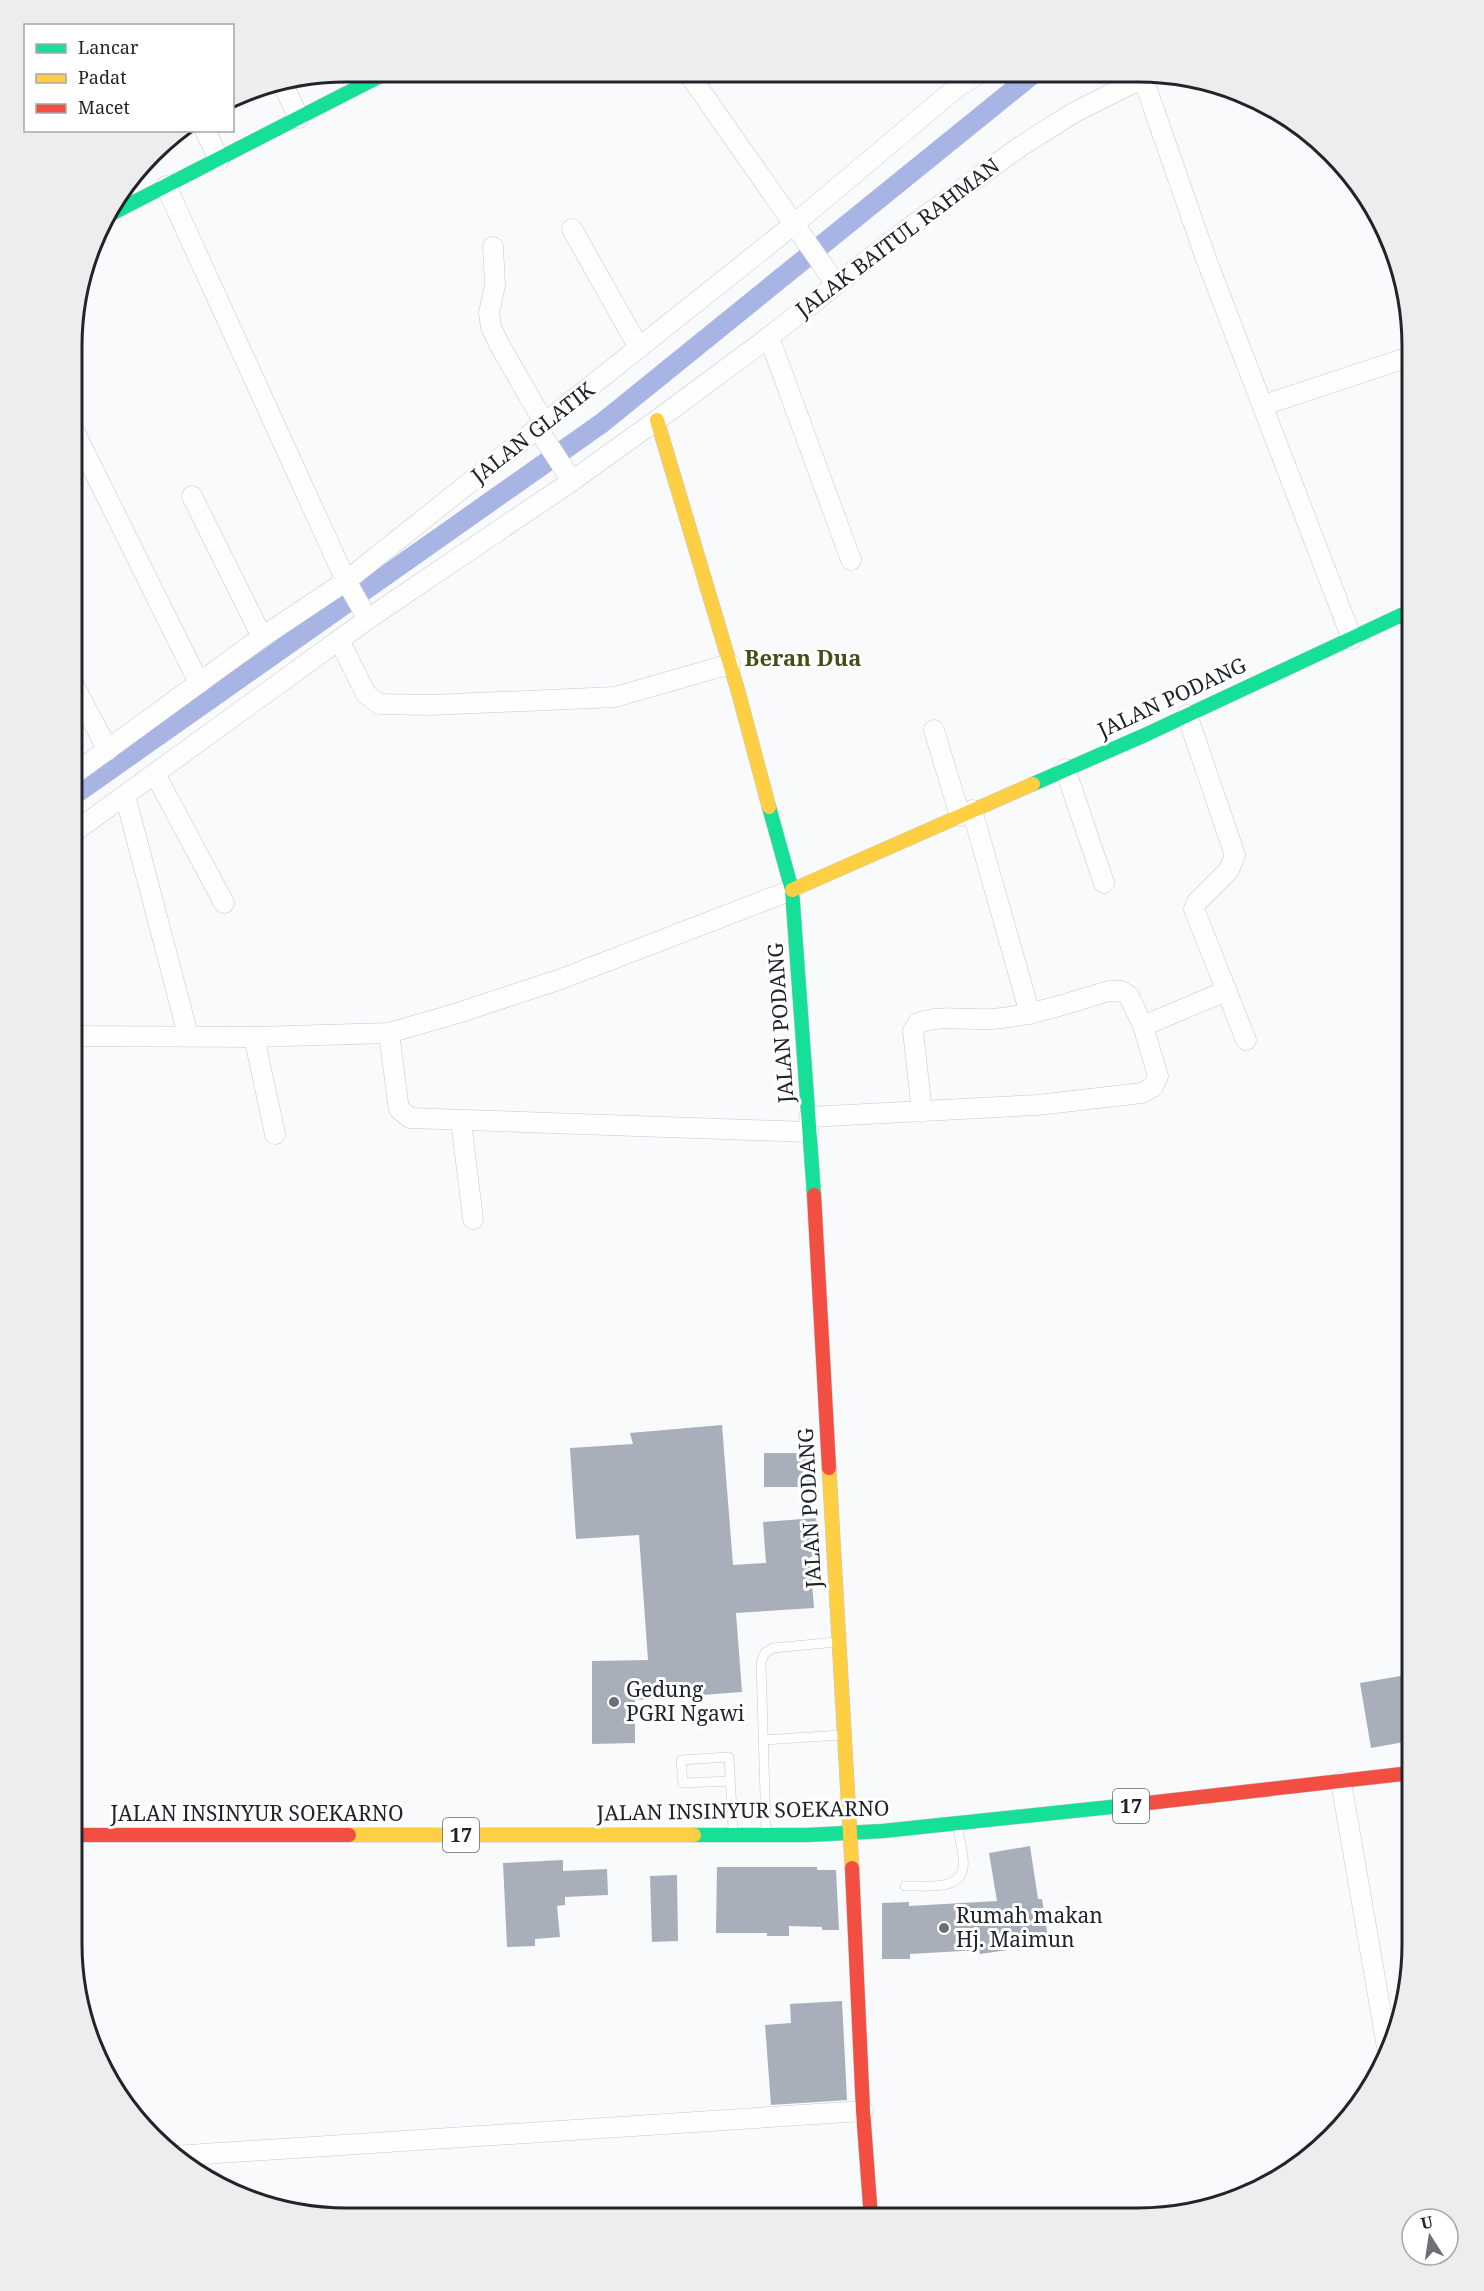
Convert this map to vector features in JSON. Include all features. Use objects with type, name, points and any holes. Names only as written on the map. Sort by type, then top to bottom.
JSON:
[{"type":"main road","points":[[121,209],[369,82]]},
{"type":"main road","points":[[657,420],[730,664],[792,890]]},
{"type":"main road","name":"JALAN PODANG","points":[[870,2208],[863,2111],[840,1642],[809,1125],[792,890],[1187,715],[1402,615]]},
{"type":"main road","name":"JALAN INSINYUR SOEKARNO","points":[[82,1835],[849,1833],[958,1824],[1402,1774]]},
{"type":"street","points":[[694,82],[836,284]]},
{"type":"street","name":"JALAN GLATIK","points":[[82,768],[262,637],[348,585],[543,432],[639,348],[793,225],[965,82]]},
{"type":"street","name":"JALAK BAITUL RAHMAN","points":[[82,826],[339,640],[364,613],[572,481],[657,420],[1021,146],[1075,112],[1135,82]]},
{"type":"street","points":[[1149,83],[1205,256],[1352,639]]},
{"type":"street","points":[[286,90],[299,118]]},
{"type":"street","points":[[206,132],[219,160]]},
{"type":"street","points":[[166,186],[348,585],[364,613]]},
{"type":"street","points":[[572,229],[639,348]]},
{"type":"street","points":[[493,247],[495,285],[489,313],[491,327],[543,432],[572,481]]},
{"type":"street","points":[[769,337],[851,560]]},
{"type":"street","points":[[1264,405],[1402,359]]},
{"type":"street","points":[[82,457],[199,683]]},
{"type":"street","points":[[192,496],[262,637]]},
{"type":"street","points":[[339,640],[366,694],[379,704],[615,697],[730,664]]},
{"type":"street","points":[[82,701],[108,750]]},
{"type":"street","points":[[1187,715],[1234,855],[1230,870],[1196,903],[1194,909],[1246,1040]]},
{"type":"street","points":[[934,730],[966,813],[1030,1014]]},
{"type":"street","points":[[1065,769],[1104,883]]},
{"type":"street","points":[[155,774],[225,903]]},
{"type":"street","points":[[125,795],[188,1035]]},
{"type":"street","points":[[82,1036],[254,1037],[388,1032],[458,1013],[561,979],[792,890]]},
{"type":"street","points":[[388,1032],[399,1109],[410,1118],[461,1121],[809,1125],[922,1112],[1037,1105],[1142,1093],[1153,1087],[1158,1076],[1143,1026],[1129,996],[1116,990],[1109,991],[1030,1014],[991,1019],[930,1020],[918,1023],[913,1031],[922,1112]]},
{"type":"street","points":[[1143,1026],[1226,991]]},
{"type":"street","points":[[254,1037],[275,1134]]},
{"type":"street","points":[[461,1121],[473,1219]]},
{"type":"street","points":[[1341,1782],[1385,2036]]},
{"type":"street","points":[[187,2155],[863,2111]]},
{"type":"lane","points":[[766,1835],[761,1662],[765,1653],[773,1648],[840,1642]]},
{"type":"lane","points":[[764,1740],[845,1735]]},
{"type":"lane","points":[[730,1781],[683,1783],[681,1761],[729,1757],[733,1835]]},
{"type":"lane","points":[[905,1886],[951,1884],[959,1879],[963,1867],[958,1824]]},
{"type":"building","points":[[722,1425],[733,1565],[766,1563],[763,1522],[816,1518],[819,1556],[810,1557],[814,1608],[736,1613],[742,1692],[635,1700],[635,1743],[592,1744],[592,1661],[648,1660],[639,1535],[576,1539],[570,1448],[633,1444],[630,1433]]},
{"type":"building","points":[[764,1453],[813,1453],[815,1487],[764,1487]]},
{"type":"building","points":[[1402,1676],[1402,1742],[1371,1748],[1360,1683]]},
{"type":"building","points":[[1030,1846],[1038,1899],[1042,1899],[1049,1944],[980,1954],[979,1950],[910,1954],[910,1959],[882,1959],[882,1903],[909,1902],[909,1906],[997,1901],[989,1853]]},
{"type":"building","points":[[563,1860],[563,1871],[607,1869],[608,1895],[565,1897],[565,1905],[557,1906],[560,1937],[535,1939],[535,1946],[507,1947],[503,1863]]},
{"type":"building","points":[[717,1867],[817,1867],[817,1870],[836,1870],[839,1930],[789,1926],[789,1936],[767,1936],[767,1933],[716,1933]]},
{"type":"building","points":[[677,1875],[678,1941],[652,1942],[650,1876]]},
{"type":"building","points":[[842,2001],[847,2100],[771,2105],[765,2025],[791,2023],[790,2004]]},
{"type":"waterway","points":[[82,789],[602,423],[1023,82]]},
{"type":"traffic: fast","points":[[121,209],[368,82]]},
{"type":"traffic: fast","points":[[1033,784],[1145,735],[1402,615]]},
{"type":"traffic: fast","points":[[769,807],[792,890],[814,1195]]},
{"type":"traffic: fast","points":[[694,1835],[808,1835],[883,1831],[1139,1804]]},
{"type":"traffic: slow","points":[[657,420],[738,691],[769,807]]},
{"type":"traffic: slow","points":[[792,890],[1033,784]]},
{"type":"traffic: slow","points":[[829,1468],[852,1868]]},
{"type":"traffic: slow","points":[[349,1835],[694,1835]]},
{"type":"traffic: jam","points":[[814,1195],[829,1468]]},
{"type":"traffic: jam","points":[[1139,1804],[1402,1774]]},
{"type":"traffic: jam","points":[[82,1835],[349,1835]]},
{"type":"traffic: jam","points":[[852,1868],[863,2111],[870,2208]]},
{"type":"place","name":"Gedung PGRI Ngawi","points":[[614,1702]]},
{"type":"place","name":"Rumah makan Hj. Maimun","points":[[944,1928]]},
{"type":"district","name":"Beran Dua","points":[[803,658]]}]
